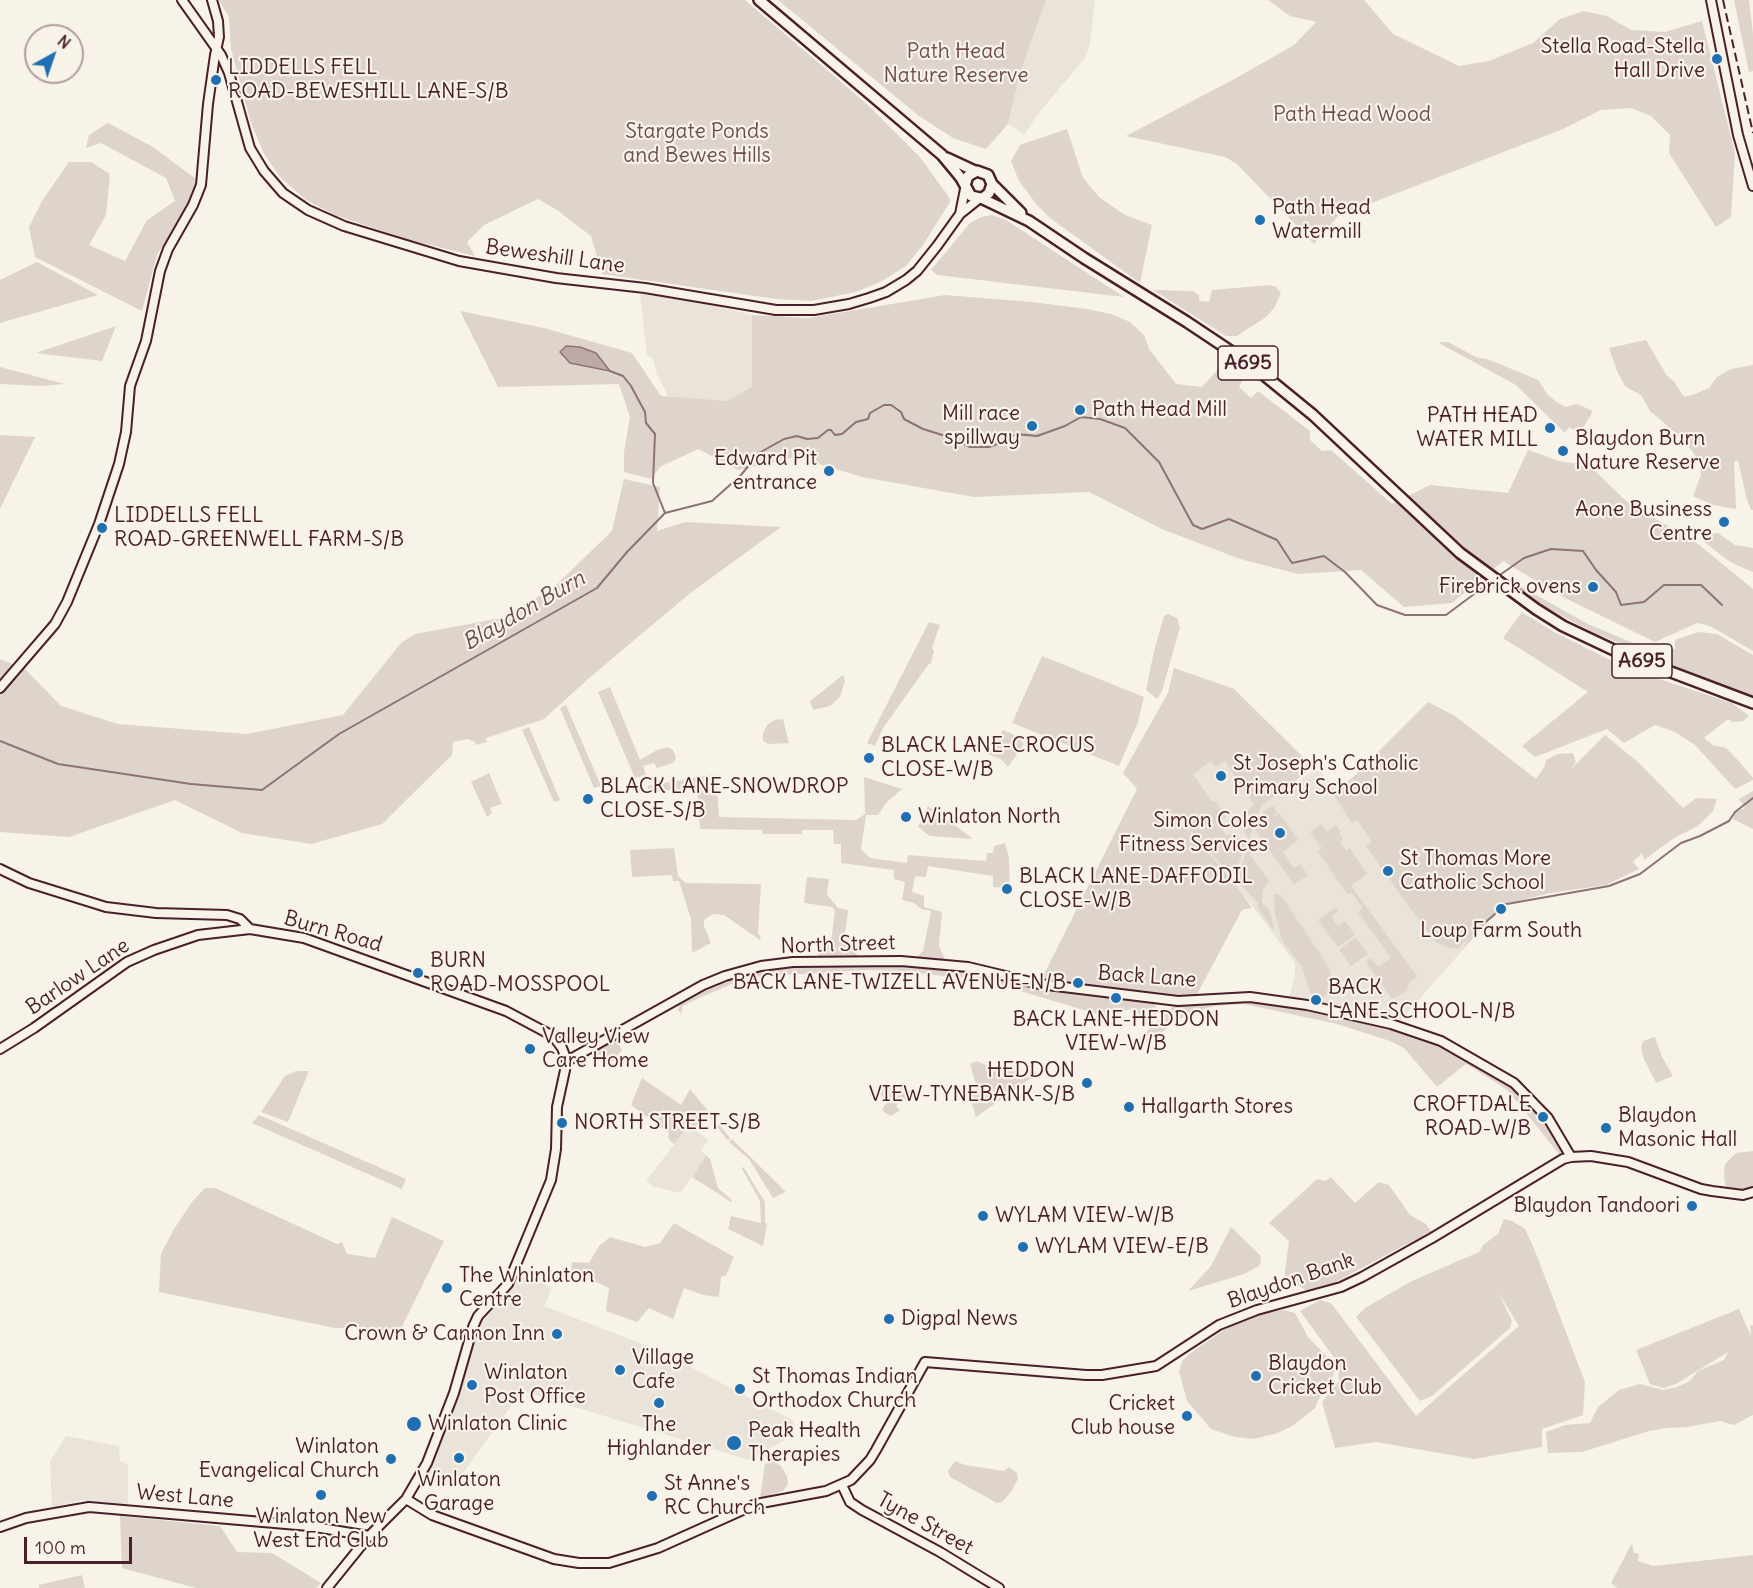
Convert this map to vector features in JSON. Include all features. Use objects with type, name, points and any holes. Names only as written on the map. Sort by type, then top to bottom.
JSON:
[{"type":"main road","name":"A695","points":[[759,0],[942,155],[971,196],[1029,221],[1253,366],[1312,415],[1442,537],[1506,588],[1563,626],[1618,652],[1753,703]]},
{"type":"main road","name":"A695","points":[[942,155],[975,171],[985,172],[992,184],[1029,221]]},
{"type":"main road","points":[[965,187],[968,176],[975,171]]},
{"type":"main road","points":[[980,198],[990,193],[992,184]]},
{"type":"street","points":[[182,0],[217,47]]},
{"type":"street","points":[[0,688],[55,624],[67,602],[99,524],[124,442],[130,386],[146,341],[160,271],[168,249],[193,205],[201,185],[208,104],[220,33],[212,0]]},
{"type":"street","points":[[1711,0],[1738,135],[1753,186]]},
{"type":"street","name":"Beweshill Lane","points":[[217,47],[229,73],[250,148],[264,171],[283,192],[308,210],[344,226],[459,261],[556,278],[635,286],[776,310],[814,310],[849,304],[886,292],[898,285],[924,262],[960,214],[980,198]]},
{"type":"street","name":"Beweshill Lane","points":[[960,214],[965,187]]},
{"type":"street","name":"Burn Road","points":[[0,869],[29,884],[106,907],[156,913],[227,915],[240,919],[250,929],[304,938],[506,1011],[553,1036],[562,1048],[567,1061]]},
{"type":"street","name":"Barlow Lane","points":[[0,1049],[34,1029],[128,962],[154,950],[198,935],[250,929]]},
{"type":"street","name":"North Street","points":[[567,1061],[704,985],[725,976],[761,966],[793,962],[915,962],[968,968],[1039,984]]},
{"type":"street","name":"Back Lane","points":[[1039,984],[1178,1001],[1250,997],[1307,1005],[1391,1024],[1444,1043],[1520,1088],[1548,1118],[1571,1157]]},
{"type":"street","points":[[327,1588],[369,1536],[406,1499],[429,1457],[454,1393],[478,1316],[508,1284],[546,1194],[552,1172],[556,1149],[557,1107],[567,1061]]},
{"type":"street","name":"Blaydon Bank","points":[[842,1485],[870,1460],[925,1362],[1094,1375],[1156,1366],[1219,1325],[1257,1310],[1341,1287],[1362,1277],[1432,1238],[1563,1159],[1571,1157],[1591,1156],[1628,1162],[1701,1189],[1743,1195],[1753,1192]]},
{"type":"street","points":[[406,1499],[432,1515],[554,1559],[579,1563],[609,1563],[658,1548],[756,1504],[826,1491],[842,1485]]},
{"type":"street","name":"Tyne Street","points":[[842,1485],[845,1495],[855,1506],[981,1575],[999,1588]]},
{"type":"street","name":"West Lane","points":[[0,1527],[58,1510],[89,1507],[309,1526],[369,1536]]},
{"type":"shaded area","points":[[1046,0],[1095,0],[1090,45],[1084,59],[1038,114],[1024,135],[1008,124],[1021,70]]},
{"type":"shaded area","points":[[640,294],[696,301],[752,315],[752,388],[727,401],[669,398],[657,375],[653,358],[647,356]]},
{"type":"shaded area","points":[[566,346],[580,347],[596,353],[610,371],[570,363],[560,352]]},
{"type":"shaded area","name":"St Thomas More Catholic School","points":[[1174,668],[1234,689],[1313,767],[1275,797],[1316,769],[1339,789],[1380,755],[1523,880],[1472,933],[1461,952],[1398,1026],[1288,1002],[1295,975],[1295,963],[1234,882],[1129,762],[1168,693]]},
{"type":"shaded area","points":[[689,1125],[708,1140],[701,1150],[706,1155],[681,1193],[654,1187],[646,1181]]},
{"type":"shaded area","points":[[519,1273],[552,1288],[544,1306],[660,1351],[794,1421],[783,1441],[749,1460],[522,1391],[453,1487],[423,1478],[458,1391],[475,1310]]},
{"type":"shaded area","points":[[66,1436],[119,1446],[120,1461],[128,1465],[128,1504],[79,1501],[52,1507],[50,1461]]},
{"type":"green space","name":"Stargate Ponds and Bewes Hills","points":[[219,0],[745,0],[868,105],[919,156],[949,197],[950,202],[923,245],[906,266],[882,281],[856,292],[811,301],[776,299],[602,274],[591,236],[557,210],[538,199],[484,225],[467,242],[475,256],[410,240],[335,215],[306,200],[281,178],[264,154],[251,123],[231,49],[229,17]]},
{"type":"green space","name":"Path Head Nature Reserve","points":[[778,0],[1046,0],[1021,70],[1008,124],[986,149],[953,138],[919,116]]},
{"type":"green space","name":"Path Head Wood","points":[[1268,0],[1364,0],[1393,34],[1459,66],[1489,61],[1533,43],[1560,19],[1584,11],[1607,16],[1631,30],[1665,32],[1702,21],[1735,153],[1731,217],[1716,227],[1669,153],[1670,135],[1651,116],[1631,108],[1601,110],[1563,129],[1338,216],[1314,244],[1237,164],[1225,157],[1126,136],[1294,45],[1316,22],[1290,16]]},
{"type":"green space","points":[[1734,0],[1749,0],[1753,34],[1753,71],[1749,72]]},
{"type":"green space","points":[[108,123],[153,147],[196,179],[193,193],[183,213],[157,255],[142,311],[35,257],[29,227],[42,201],[69,162],[91,162],[110,174],[106,215],[89,245],[125,261],[147,220],[175,201],[166,178],[101,143],[86,148],[89,135]]},
{"type":"green space","points":[[1067,129],[1083,178],[1100,198],[1125,215],[1152,225],[1140,283],[1050,218],[1019,181],[1011,161],[1020,145]]},
{"type":"green space","points":[[992,215],[1006,220],[1124,297],[937,275],[931,270],[970,223],[981,217]]},
{"type":"green space","points":[[37,262],[98,295],[0,323],[0,280]]},
{"type":"green space","points":[[1270,285],[1276,287],[1281,293],[1274,308],[1266,317],[1237,336],[1226,336],[1153,290],[1193,291],[1199,295],[1199,301],[1209,302],[1212,290]]},
{"type":"green space","points":[[945,295],[1032,302],[1111,314],[1130,322],[1144,335],[1149,349],[1176,384],[1202,387],[1224,363],[1243,379],[1239,387],[1251,398],[1258,391],[1310,431],[1310,440],[1322,451],[1331,450],[1392,504],[1430,485],[1508,493],[1528,450],[1559,461],[1590,466],[1626,501],[1698,544],[1753,589],[1753,651],[1710,626],[1697,623],[1655,642],[1563,597],[1503,561],[1452,603],[1404,607],[1361,570],[1298,574],[1240,559],[1162,529],[1089,492],[974,497],[862,477],[796,457],[738,470],[698,449],[660,467],[651,479],[624,472],[624,452],[630,417],[619,384],[498,387],[460,311],[544,328],[632,353],[661,396],[727,401],[752,387],[752,315],[809,318]]},
{"type":"green space","points":[[116,326],[102,361],[36,353]]},
{"type":"green space","points":[[1646,340],[1667,376],[1674,381],[1684,397],[1709,388],[1717,377],[1731,369],[1753,365],[1753,510],[1747,500],[1738,460],[1734,462],[1736,509],[1713,505],[1693,496],[1701,475],[1693,452],[1677,434],[1650,411],[1642,396],[1625,386],[1609,348]]},
{"type":"green space","points":[[1448,342],[1476,357],[1490,360],[1538,380],[1548,395],[1566,407],[1577,404],[1593,411],[1580,433],[1569,427],[1565,433],[1516,385],[1439,343]]},
{"type":"green space","points":[[0,367],[65,384],[41,386],[0,384]]},
{"type":"green space","points":[[0,435],[35,437],[0,509]]},
{"type":"green space","points":[[624,479],[660,487],[657,531],[685,522],[781,527],[689,594],[544,719],[486,738],[487,742],[476,745],[468,739],[453,742],[452,755],[382,824],[311,844],[242,833],[175,800],[69,837],[0,832],[0,659],[25,669],[61,706],[118,724],[247,734],[343,715],[401,643],[415,634],[507,617],[555,586],[612,531]]},
{"type":"green space","points":[[1718,533],[1735,545],[1753,548],[1753,572],[1730,562],[1703,541],[1707,534]]},
{"type":"green space","points":[[1520,586],[1586,623],[1657,651],[1675,649],[1675,640],[1698,632],[1717,634],[1753,655],[1753,698],[1592,632],[1540,604],[1517,589]]},
{"type":"green space","points":[[1522,612],[1554,632],[1629,669],[1732,703],[1749,716],[1743,721],[1733,722],[1728,719],[1704,738],[1713,745],[1726,748],[1753,780],[1735,789],[1695,745],[1675,732],[1655,725],[1624,743],[1607,729],[1535,757],[1522,746],[1588,692],[1503,638]]},
{"type":"green space","points":[[1168,614],[1177,618],[1180,627],[1162,691],[1157,699],[1146,690],[1164,616]]},
{"type":"green space","points":[[929,622],[940,625],[932,648],[934,651],[931,663],[883,728],[875,746],[867,743]]},
{"type":"green space","points":[[1042,656],[1144,697],[1138,722],[1119,766],[1012,723]]},
{"type":"green space","points":[[1174,668],[1234,689],[1313,767],[1261,806],[1249,839],[1242,828],[1252,820],[1247,811],[1254,805],[1225,761],[1215,767],[1211,761],[1193,774],[1212,802],[1215,801],[1226,817],[1218,823],[1227,836],[1234,833],[1242,844],[1245,841],[1247,843],[1233,877],[1164,802],[1234,882],[1252,908],[1242,910],[1194,1000],[1219,998],[1307,1005],[1438,1040],[1515,1082],[1548,1118],[1571,1157],[1563,1159],[1509,1092],[1466,1064],[1437,1087],[1404,1048],[1390,1041],[1337,1024],[1244,1004],[1215,1006],[1189,1013],[1138,1049],[1141,1037],[1178,1002],[1151,999],[1157,1009],[1155,1018],[1147,1025],[1133,1008],[1107,1017],[978,980],[901,971],[867,970],[748,977],[690,1002],[683,1006],[681,1014],[678,1010],[682,997],[703,985],[761,966],[817,961],[819,943],[831,943],[835,910],[832,907],[804,903],[807,877],[829,879],[827,895],[838,908],[848,910],[845,935],[860,960],[913,961],[923,951],[931,911],[902,900],[905,882],[894,879],[894,870],[841,863],[841,844],[834,844],[833,830],[802,830],[802,834],[763,834],[762,830],[700,829],[697,788],[647,792],[648,786],[716,774],[719,817],[856,820],[865,814],[864,777],[902,789],[886,803],[878,815],[866,815],[861,849],[870,858],[907,863],[908,855],[986,861],[987,853],[993,853],[994,846],[1005,843],[1009,858],[1010,888],[993,887],[993,876],[928,866],[926,877],[915,876],[912,892],[924,896],[924,907],[942,912],[939,946],[947,964],[1039,984],[1137,789],[1123,773],[1168,693]]},
{"type":"green space","points":[[843,675],[845,681],[840,697],[830,706],[813,710],[810,701]]},
{"type":"green space","points":[[610,687],[640,760],[657,750],[668,747],[673,750],[676,758],[673,763],[657,768],[654,763],[643,766],[646,775],[635,778],[598,692]]},
{"type":"green space","points":[[1428,702],[1455,716],[1536,779],[1545,766],[1546,760],[1558,754],[1573,753],[1576,762],[1570,770],[1605,735],[1639,763],[1683,808],[1696,798],[1717,799],[1713,811],[1698,826],[1674,838],[1644,860],[1642,853],[1633,862],[1639,869],[1606,885],[1550,893],[1501,905],[1461,952],[1470,936],[1458,949],[1449,948],[1436,942],[1410,908],[1366,846],[1372,841],[1357,820],[1352,823],[1333,794],[1379,755],[1376,754]]},
{"type":"green space","points":[[566,705],[601,786],[594,788],[560,708]]},
{"type":"green space","points":[[783,719],[789,743],[768,744],[763,741],[763,733],[768,724]]},
{"type":"green space","points":[[529,727],[560,800],[554,802],[522,730]]},
{"type":"green space","points":[[1003,730],[1017,736],[1024,744],[1008,767],[1001,759],[987,754]]},
{"type":"green space","points":[[489,773],[502,804],[490,808],[492,813],[487,817],[471,782]]},
{"type":"green space","points":[[1753,791],[1753,829],[1733,819],[1735,812],[1745,808],[1739,799]]},
{"type":"green space","points":[[928,806],[972,839],[930,836],[918,827]]},
{"type":"green space","points":[[1273,806],[1277,812],[1271,818],[1279,813],[1298,840],[1283,852],[1294,868],[1300,864],[1308,875],[1294,885],[1255,829],[1265,810]]},
{"type":"green space","points":[[1321,824],[1327,832],[1336,825],[1341,831],[1339,833],[1343,839],[1340,842],[1346,851],[1350,848],[1367,874],[1351,886],[1417,976],[1409,983],[1407,991],[1392,999],[1366,962],[1371,958],[1378,967],[1391,958],[1358,912],[1363,908],[1352,893],[1348,895],[1318,852],[1322,848],[1310,832]]},
{"type":"green space","points":[[1249,846],[1253,851],[1250,855],[1269,881],[1263,890],[1262,903],[1269,909],[1273,930],[1258,908],[1258,903],[1236,879]]},
{"type":"green space","points":[[674,848],[678,876],[686,883],[761,884],[758,933],[760,940],[724,915],[713,914],[704,920],[711,943],[692,953],[691,919],[679,881],[673,881],[672,875],[632,877],[630,850]]},
{"type":"green space","points":[[1274,894],[1281,895],[1331,971],[1329,972],[1334,978],[1328,983],[1332,990],[1321,999],[1312,997],[1302,967],[1282,940],[1275,914]]},
{"type":"green space","points":[[1335,908],[1338,911],[1331,917],[1338,926],[1345,921],[1355,935],[1338,947],[1318,920]]},
{"type":"green space","points":[[1356,937],[1368,954],[1351,966],[1339,950]]},
{"type":"green space","points":[[614,1035],[622,1050],[611,1064],[592,1051]]},
{"type":"green space","points":[[1655,1037],[1662,1057],[1673,1076],[1656,1083],[1643,1057],[1641,1047],[1643,1041]]},
{"type":"green space","points":[[977,1061],[995,1069],[1010,1070],[1031,1078],[976,1117],[969,1094],[978,1091],[970,1064]]},
{"type":"green space","points":[[296,1071],[309,1071],[288,1122],[261,1112],[285,1076]]},
{"type":"green space","points":[[642,1078],[681,1105],[690,1089],[730,1138],[728,1141],[709,1116],[693,1128],[689,1125],[674,1144],[668,1138],[669,1133],[631,1105]]},
{"type":"green space","points":[[892,1086],[904,1089],[908,1096],[906,1101],[903,1098],[896,1106],[900,1110],[891,1116],[882,1109],[886,1104],[880,1094],[876,1096],[877,1090]]},
{"type":"green space","points":[[259,1115],[406,1179],[402,1189],[252,1123]]},
{"type":"green space","points":[[732,1139],[786,1192],[773,1198],[749,1159],[729,1142]]},
{"type":"green space","points":[[1753,1151],[1753,1186],[1741,1190],[1726,1187],[1725,1164],[1736,1153]]},
{"type":"green space","points":[[706,1155],[710,1159],[718,1188],[732,1200],[731,1202],[692,1177]]},
{"type":"green space","points":[[741,1167],[744,1168],[765,1202],[765,1223],[767,1224],[763,1246],[728,1229],[731,1216],[761,1223],[760,1201]]},
{"type":"green space","points":[[1331,1177],[1355,1203],[1379,1182],[1389,1185],[1410,1215],[1426,1224],[1433,1235],[1405,1245],[1328,1286],[1308,1291],[1284,1279],[1289,1241],[1269,1223],[1317,1179],[1326,1181]]},
{"type":"green space","points":[[205,1188],[215,1188],[337,1244],[342,1242],[347,1254],[375,1258],[392,1217],[444,1241],[397,1337],[364,1328],[335,1328],[159,1292],[161,1254],[192,1202]]},
{"type":"green space","points":[[1504,1219],[1525,1229],[1535,1251],[1585,1382],[1583,1415],[1542,1429],[1542,1447],[1474,1459],[1376,1442],[1335,1448],[1322,1402],[1339,1381],[1338,1363],[1300,1311],[1320,1300],[1331,1303],[1416,1416],[1519,1326],[1498,1292],[1512,1321],[1510,1328],[1432,1396],[1420,1401],[1356,1317],[1365,1308],[1412,1281],[1479,1252],[1483,1245],[1498,1234]]},
{"type":"green space","points":[[674,1223],[734,1257],[726,1275],[721,1277],[719,1297],[703,1295],[684,1288],[673,1319],[649,1308],[637,1322],[606,1311],[609,1288],[571,1270],[572,1262],[589,1263],[599,1246],[610,1237],[645,1247],[660,1243]]},
{"type":"green space","points":[[1231,1227],[1260,1255],[1259,1266],[1244,1274],[1188,1291],[1211,1266]]},
{"type":"green space","points":[[1739,1309],[1751,1336],[1750,1326],[1753,1325],[1753,1415],[1734,1425],[1720,1421],[1667,1428],[1649,1431],[1582,1452],[1548,1453],[1546,1432],[1565,1425],[1590,1423],[1598,1407],[1619,1390],[1640,1384],[1663,1390],[1677,1387],[1690,1381],[1698,1371],[1724,1360],[1728,1352],[1676,1384],[1664,1388],[1650,1384],[1636,1350]]},
{"type":"green space","name":"Blaydon Cricket Club","points":[[1284,1310],[1295,1313],[1308,1337],[1327,1357],[1334,1371],[1332,1381],[1324,1387],[1315,1408],[1292,1426],[1278,1433],[1254,1439],[1235,1437],[1211,1429],[1187,1401],[1179,1371],[1182,1361],[1225,1329],[1253,1315]]},
{"type":"green space","points":[[773,1461],[781,1466],[787,1476],[788,1484],[783,1491],[760,1498],[765,1464]]},
{"type":"green space","points":[[955,1461],[965,1465],[1004,1471],[1009,1467],[1017,1473],[1018,1479],[1011,1492],[1002,1502],[997,1503],[950,1477],[948,1471]]},
{"type":"green space","points":[[120,1516],[220,1526],[237,1552],[272,1553],[321,1583],[316,1588],[196,1588],[122,1568]]},
{"type":"green space","points":[[1632,1543],[1634,1553],[1639,1554],[1638,1561],[1653,1566],[1753,1555],[1753,1588],[1617,1588],[1611,1583]]},
{"type":"green space","points":[[82,1575],[85,1588],[39,1588],[39,1585]]},
{"type":"waterway","points":[[610,371],[623,376],[631,386],[645,412],[646,423],[655,434],[653,483],[665,513]]},
{"type":"waterway","name":"Blaydon Burn","points":[[0,741],[58,764],[191,784],[262,790],[339,734],[597,588],[627,552],[665,513],[712,501],[741,475],[759,453],[784,439],[797,436],[807,439],[818,438],[828,430],[835,435],[842,434],[856,422],[868,419],[870,413],[884,405],[891,405],[901,412],[904,419],[923,429],[952,438],[970,447],[989,447],[1016,434],[1037,436],[1065,426],[1081,417],[1100,419],[1125,428],[1159,462],[1193,525],[1202,529],[1229,519],[1277,540],[1292,563],[1324,556],[1345,572],[1377,605],[1405,615],[1446,615],[1493,580]]},
{"type":"waterway","name":"Blaydon Burn","points":[[1497,577],[1524,558],[1551,549],[1583,551],[1616,592],[1621,605],[1644,602],[1664,585],[1701,585],[1722,605]]},
{"type":"waterway","points":[[1473,933],[1495,914],[1501,905],[1609,886],[1640,874],[1681,843],[1729,821],[1735,812],[1753,798]]},
{"type":"railway","points":[[1723,0],[1753,133]]},
{"type":"place","name":"Stella Road-Stella Hall Drive","points":[[1717,59]]},
{"type":"place","name":"LIDDELLS FELL ROAD-BEWESHILL LANE-S/B","points":[[216,80]]},
{"type":"place","name":"Path Head Watermill","points":[[1260,220]]},
{"type":"place","name":"Path Head Mill","points":[[1080,410]]},
{"type":"place","name":"Mill race spillway","points":[[1032,426]]},
{"type":"place","name":"PATH HEAD WATER MILL","points":[[1550,428]]},
{"type":"place","name":"Blaydon Burn Nature Reserve","points":[[1563,451]]},
{"type":"place","name":"Edward Pit entrance","points":[[829,471]]},
{"type":"place","name":"Aone Business Centre","points":[[1724,522]]},
{"type":"place","name":"LIDDELLS FELL ROAD-GREENWELL FARM-S/B","points":[[102,528]]},
{"type":"place","name":"Firebrick ovens","points":[[1593,587]]},
{"type":"place","name":"BLACK LANE-CROCUS CLOSE-W/B","points":[[869,758]]},
{"type":"place","name":"St Joseph's Catholic Primary School","points":[[1221,776]]},
{"type":"place","name":"BLACK LANE-SNOWDROP CLOSE-S/B","points":[[588,799]]},
{"type":"place","name":"Winlaton North","points":[[906,817]]},
{"type":"place","name":"Simon Coles Fitness Services","points":[[1280,833]]},
{"type":"place","name":"St Thomas More Catholic School","points":[[1388,871]]},
{"type":"place","name":"BLACK LANE-DAFFODIL CLOSE-W/B","points":[[1007,889]]},
{"type":"place","name":"Loup Farm South","points":[[1501,909]]},
{"type":"place","name":"BURN ROAD-MOSSPOOL","points":[[418,973]]},
{"type":"place","name":"BACK LANE-TWIZELL AVENUE-N/B","points":[[1078,983]]},
{"type":"place","name":"BACK LANE-HEDDON VIEW-W/B","points":[[1116,998]]},
{"type":"place","name":"BACK LANE-SCHOOL-N/B","points":[[1316,1000]]},
{"type":"place","name":"Valley View Care Home","points":[[530,1049]]},
{"type":"place","name":"HEDDON VIEW-TYNEBANK-S/B","points":[[1087,1083]]},
{"type":"place","name":"Hallgarth Stores","points":[[1129,1107]]},
{"type":"place","name":"CROFTDALE ROAD-W/B","points":[[1543,1117]]},
{"type":"place","name":"NORTH STREET-S/B","points":[[562,1123]]},
{"type":"place","name":"Blaydon Masonic Hall","points":[[1606,1128]]},
{"type":"place","name":"Blaydon Tandoori","points":[[1692,1206]]},
{"type":"place","name":"WYLAM VIEW-W/B","points":[[983,1216]]},
{"type":"place","name":"WYLAM VIEW-E/B","points":[[1023,1247]]},
{"type":"place","name":"The Whinlaton Centre","points":[[447,1288]]},
{"type":"place","name":"Digpal News","points":[[889,1319]]},
{"type":"place","name":"Crown & Cannon Inn","points":[[557,1334]]},
{"type":"place","name":"Village Cafe","points":[[620,1370]]},
{"type":"place","name":"Blaydon Cricket Club","points":[[1256,1376]]},
{"type":"place","name":"Winlaton Post Office","points":[[472,1385]]},
{"type":"place","name":"St Thomas Indian Orthodox Church","points":[[740,1389]]},
{"type":"place","name":"The Highlander","points":[[659,1403]]},
{"type":"place","name":"Cricket Club house","points":[[1187,1416]]},
{"type":"place","name":"Winlaton Clinic","points":[[414,1424]]},
{"type":"place","name":"Peak Health Therapies","points":[[734,1443]]},
{"type":"place","name":"Winlaton Garage","points":[[459,1458]]},
{"type":"place","name":"Winlaton Evangelical Church","points":[[391,1459]]},
{"type":"place","name":"Winlaton New West End Club","points":[[321,1495]]},
{"type":"place","name":"St Anne's RC Church","points":[[652,1496]]}]
